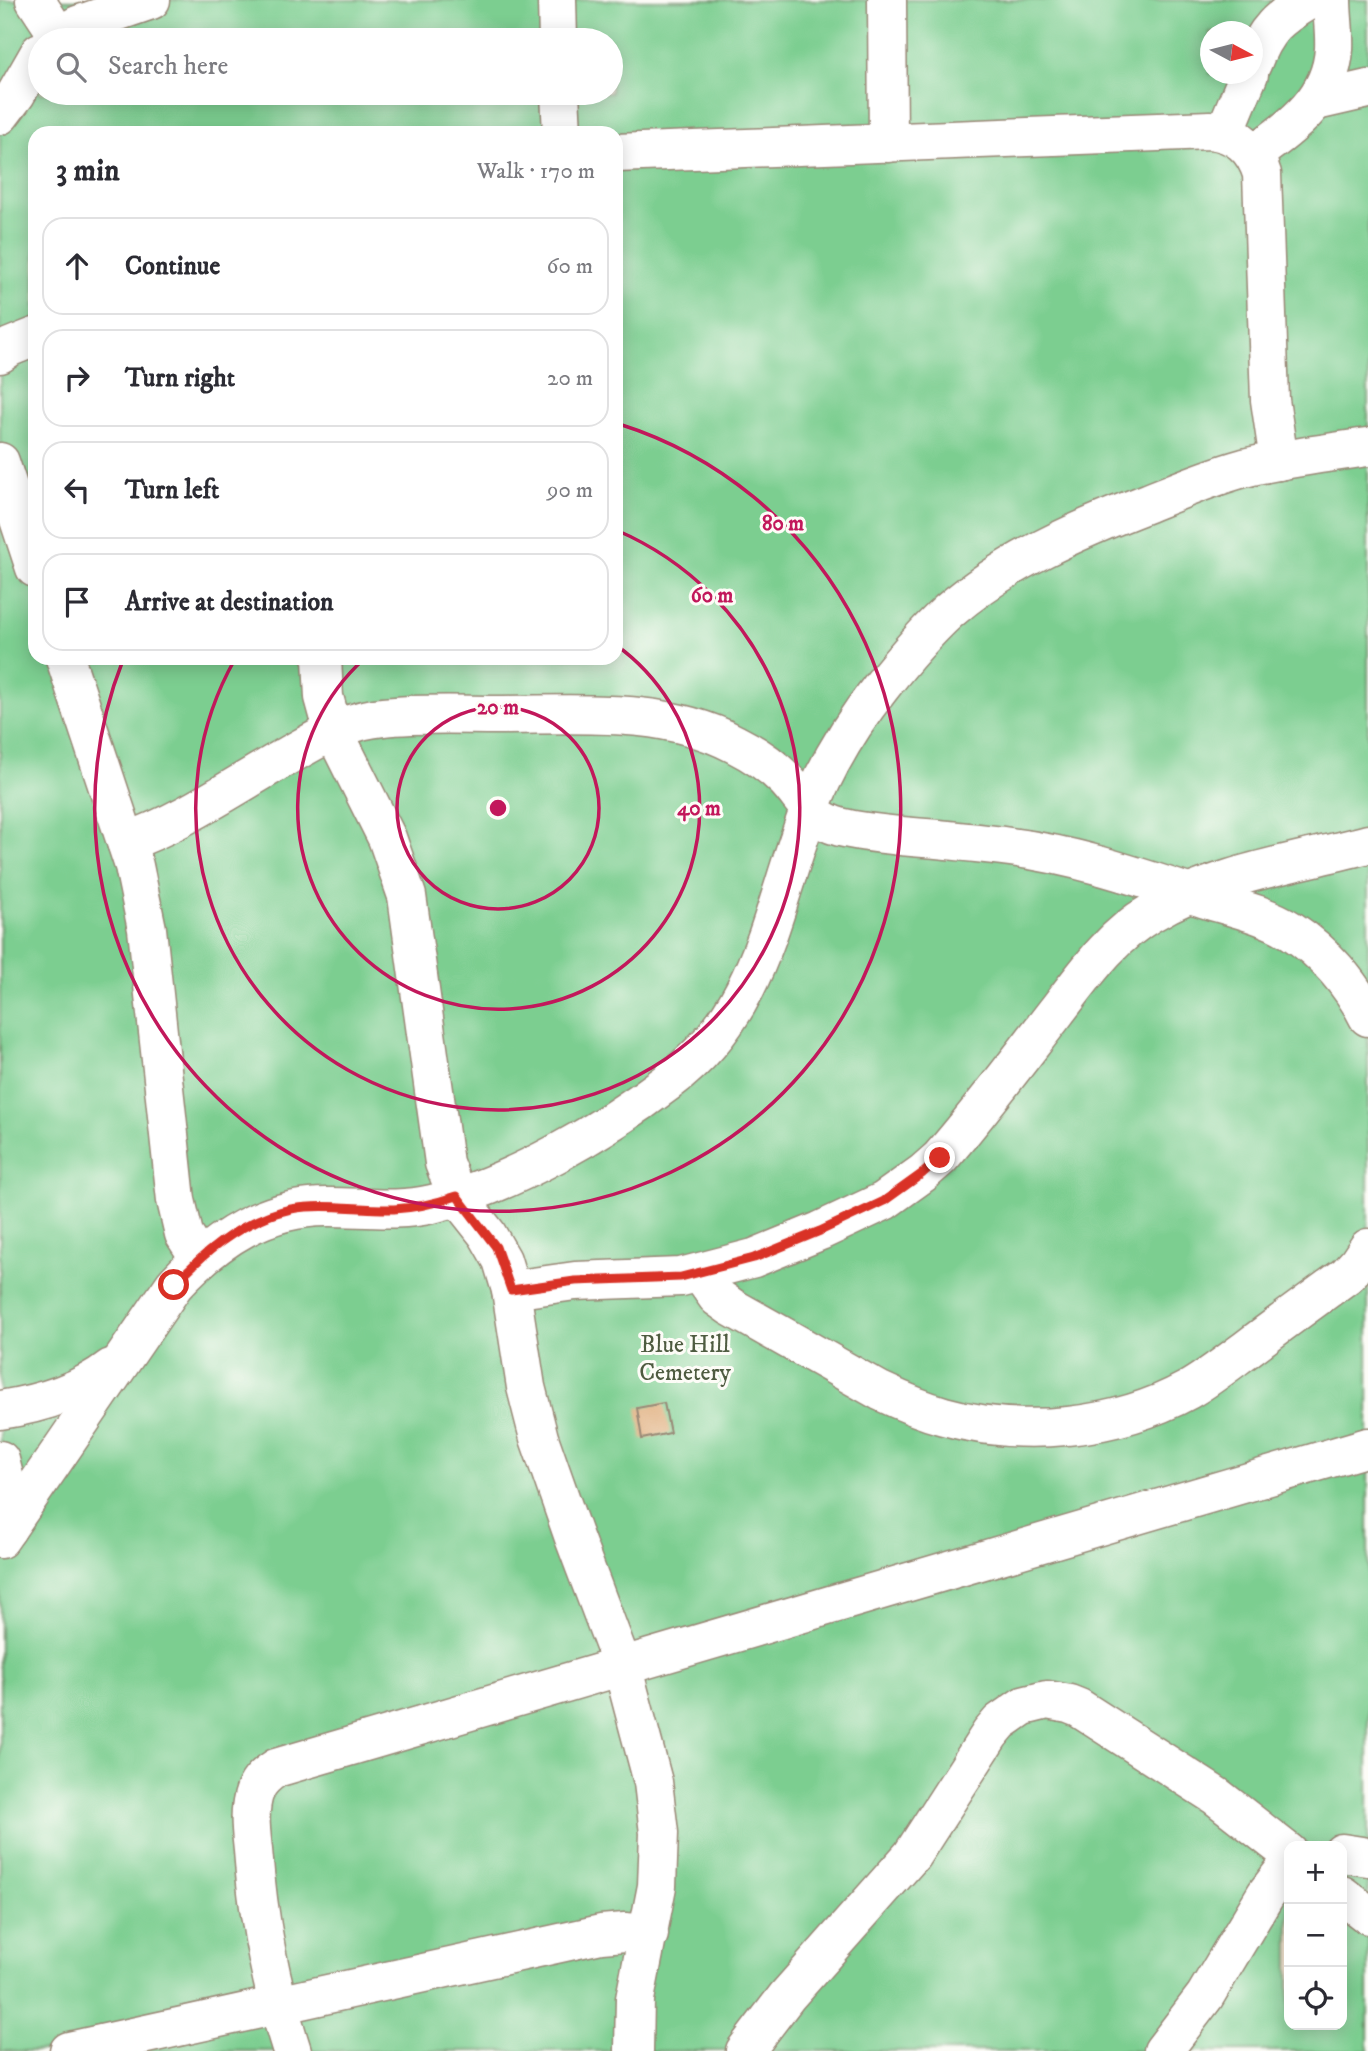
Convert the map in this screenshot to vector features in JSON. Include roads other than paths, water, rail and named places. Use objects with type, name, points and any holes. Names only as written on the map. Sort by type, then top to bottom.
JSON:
[{"type":"lane","points":[[35,0],[45,28]]},
{"type":"lane","points":[[78,28],[100,17],[151,0]]},
{"type":"lane","points":[[557,0],[558,28]]},
{"type":"lane","points":[[887,0],[888,143]]},
{"type":"lane","points":[[1263,39],[1281,17],[1309,0]]},
{"type":"lane","points":[[623,153],[1194,130],[1239,143],[1292,126],[1316,101],[1330,69],[1334,52],[1332,0]]},
{"type":"lane","points":[[0,116],[28,76]]},
{"type":"lane","points":[[1248,84],[1239,143],[1262,174],[1264,186],[1270,400],[1279,461]]},
{"type":"lane","points":[[1316,101],[1368,89]]},
{"type":"lane","points":[[561,105],[562,126]]},
{"type":"lane","points":[[0,355],[10,347],[28,340]]},
{"type":"lane","points":[[3,1534],[174,1285],[200,1259],[233,1235],[290,1209],[394,1209],[435,1203],[457,1196],[509,1175],[570,1145],[639,1103],[692,1063],[729,1016],[756,967],[775,918],[809,810],[833,757],[872,699],[930,630],[976,590],[1013,566],[1085,527],[1217,476],[1279,461],[1368,447]]},
{"type":"lane","points":[[0,462],[28,547]]},
{"type":"lane","points":[[67,665],[139,885],[147,929],[176,1200],[184,1234],[200,1259]]},
{"type":"lane","points":[[322,665],[324,697],[333,730],[387,838],[407,896],[440,1145],[449,1180],[457,1196],[496,1247],[511,1290],[527,1387],[539,1438],[622,1665],[642,1735],[657,1808],[659,1846],[657,1886],[635,1998],[634,2051]]},
{"type":"lane","points":[[126,842],[176,820],[333,730],[366,719],[407,715],[582,715],[663,721],[734,743],[774,769],[819,819],[845,828],[1037,851],[1190,893],[1266,919],[1298,935],[1317,951],[1344,978],[1368,1017]]},
{"type":"lane","points":[[511,1290],[556,1282],[659,1279],[700,1273],[754,1258],[884,1201],[923,1173],[953,1143],[1098,957],[1132,926],[1190,893],[1236,878],[1368,845]]},
{"type":"lane","points":[[700,1273],[717,1297],[731,1307],[901,1401],[969,1422],[1040,1427],[1087,1422],[1134,1412],[1190,1389],[1347,1275],[1368,1248]]},
{"type":"lane","points":[[0,1410],[65,1394],[103,1374],[124,1358]]},
{"type":"lane","points":[[292,2051],[278,2005],[263,1934],[254,1871],[251,1810],[255,1789],[260,1781],[276,1768],[1368,1447]]},
{"type":"lane","points":[[0,1460],[8,1492],[3,1534]]},
{"type":"lane","points":[[745,2051],[787,1996],[912,1856],[990,1734],[1000,1722],[1023,1706],[1046,1700],[1079,1708],[1216,1796],[1284,1849]]},
{"type":"lane","points":[[1347,1854],[1368,1857]]},
{"type":"lane","points":[[1163,2051],[1205,1996],[1266,1894],[1284,1871]]},
{"type":"lane","points":[[1347,1899],[1368,1916]]},
{"type":"lane","points":[[69,2051],[601,1934],[625,1931],[649,1934]]},
{"type":"park label","name":"Blue Hill Cemetery","points":[[685,1359]]}]
